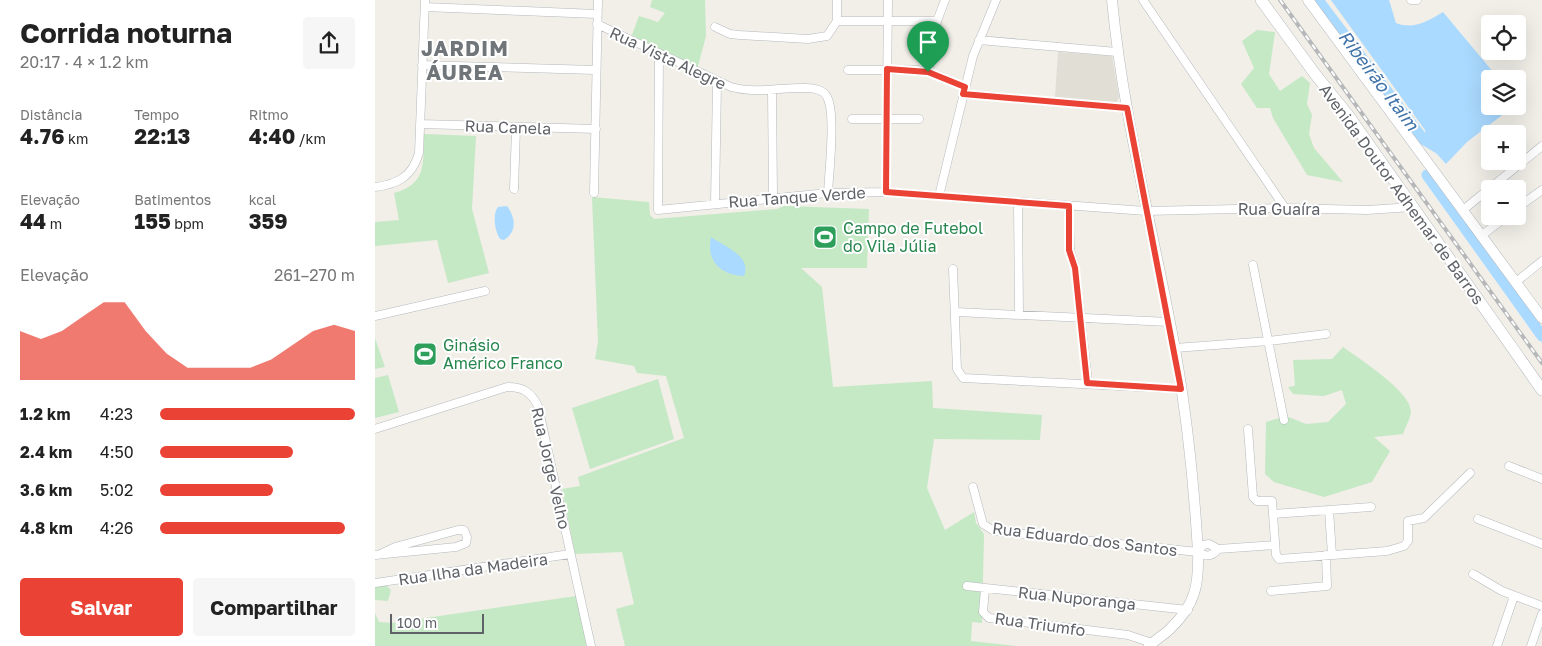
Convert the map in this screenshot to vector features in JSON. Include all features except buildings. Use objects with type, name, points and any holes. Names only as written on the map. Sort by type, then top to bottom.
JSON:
[{"type":"main road","name":"Avenida Doutor Adhemar de Barros","points":[[1261,0],[1315,74],[1349,115],[1542,390]]},
{"type":"street","points":[[594,193],[598,0]]},
{"type":"street","points":[[715,27],[740,35],[808,39],[827,36],[837,20],[837,0]]},
{"type":"street","points":[[886,192],[888,0]]},
{"type":"street","points":[[928,72],[937,21],[945,0]]},
{"type":"street","points":[[939,196],[964,90],[979,40],[996,0]]},
{"type":"street","points":[[1112,0],[1117,52],[1127,108],[1146,211],[1175,348],[1198,552],[1197,583],[1188,610],[1169,630],[1150,645]]},
{"type":"street","points":[[1143,0],[1285,208]]},
{"type":"street","points":[[1308,0],[1542,318]]},
{"type":"street","points":[[375,187],[401,180],[409,174],[419,153],[425,3],[597,14]]},
{"type":"street","points":[[837,20],[937,21]]},
{"type":"street","name":"Rua Vista Alegre","points":[[597,24],[717,82],[741,90],[772,91],[807,88],[821,91],[827,96],[831,116],[828,193]]},
{"type":"street","points":[[979,40],[1117,52]]},
{"type":"street","name":"Rua Tanque Verde","points":[[659,54],[658,210],[828,193],[886,192],[1146,211]]},
{"type":"street","points":[[422,65],[597,70]]},
{"type":"street","points":[[849,70],[887,69],[928,72],[964,90],[1127,108]]},
{"type":"street","points":[[715,203],[717,82]]},
{"type":"street","points":[[772,91],[773,198]]},
{"type":"street","points":[[853,119],[919,119]]},
{"type":"street","name":"Rua Canela","points":[[420,124],[596,130]]},
{"type":"street","points":[[514,189],[516,128]]},
{"type":"street","points":[[1463,210],[1542,146]]},
{"type":"street","points":[[1526,202],[1542,190]]},
{"type":"street","points":[[1018,203],[1019,315]]},
{"type":"street","points":[[1069,206],[1069,250],[1075,268],[1087,383]]},
{"type":"street","name":"Rua Guaíra","points":[[1146,211],[1285,208],[1367,210],[1413,207]]},
{"type":"street","points":[[1481,236],[1495,225]]},
{"type":"street","points":[[1516,282],[1542,261]]},
{"type":"street","points":[[1253,265],[1284,420]]},
{"type":"street","points":[[953,269],[957,369],[960,376],[968,378],[1181,389]]},
{"type":"street","points":[[375,316],[485,290]]},
{"type":"street","points":[[956,312],[1169,322]]},
{"type":"street","points":[[1175,348],[1269,341],[1326,334]]},
{"type":"street","name":"Rua Jorge Velho","points":[[375,430],[499,389],[515,387],[528,392],[538,406],[591,646]]},
{"type":"street","points":[[1248,429],[1253,496],[1257,501],[1272,501],[1276,555],[1279,558],[1387,551],[1404,546],[1408,541],[1408,520],[1424,518],[1470,473]]},
{"type":"street","points":[[1509,466],[1542,479]]},
{"type":"street","name":"Rua Eduardo dos Santos","points":[[973,487],[983,524],[990,530],[1198,552],[1203,546],[1209,544],[1218,549],[1275,545]]},
{"type":"street","points":[[1273,514],[1371,507]]},
{"type":"street","points":[[1271,591],[1327,586],[1329,510]]},
{"type":"street","points":[[1478,520],[1542,544]]},
{"type":"street","points":[[458,530],[464,530],[467,537],[466,543],[456,547],[376,555],[395,547],[458,530]]},
{"type":"street","name":"Rua Ilha da Madeira","points":[[375,583],[570,554]]},
{"type":"street","points":[[1473,574],[1513,596],[1542,606]]},
{"type":"street","name":"Rua Nuporanga","points":[[967,586],[1188,610]]},
{"type":"street","name":"Rua Triumfo","points":[[985,589],[983,612],[989,618],[1128,635],[1150,645]]},
{"type":"street","points":[[1497,646],[1513,596]]},
{"type":"street","points":[[1531,646],[1542,614]]},
{"type":"shaded area","points":[[1058,52],[1112,56],[1119,97],[1117,102],[1055,97]]},
{"type":"green space","points":[[652,0],[705,0],[706,36],[697,70],[661,54],[632,35],[639,16],[658,22],[665,13],[650,7]]},
{"type":"green space","points":[[1257,30],[1275,32],[1269,74],[1280,91],[1302,76],[1310,83],[1307,104],[1312,115],[1309,134],[1314,148],[1343,182],[1307,175],[1273,118],[1270,108],[1257,108],[1241,84],[1254,68],[1242,41]]},
{"type":"green space","points":[[424,134],[476,136],[472,209],[489,273],[448,283],[437,240],[375,246],[375,222],[399,220],[394,193],[405,189],[418,178],[423,163]]},
{"type":"green space","points":[[592,197],[649,202],[650,215],[654,219],[777,209],[784,206],[869,209],[867,268],[801,268],[822,287],[833,387],[932,381],[933,408],[1042,415],[1040,440],[934,439],[927,488],[945,530],[974,512],[976,523],[984,534],[982,623],[972,622],[971,641],[1016,646],[625,646],[616,609],[634,604],[622,552],[575,554],[562,489],[580,486],[578,477],[684,438],[666,376],[637,373],[634,366],[595,359],[598,342]]},
{"type":"green space","points":[[375,338],[385,367],[375,369]]},
{"type":"green space","points":[[1343,347],[1383,376],[1403,395],[1409,404],[1411,412],[1403,434],[1374,437],[1390,451],[1372,482],[1324,497],[1274,482],[1265,474],[1266,422],[1286,416],[1306,424],[1328,422],[1346,404],[1342,390],[1324,396],[1293,394],[1288,387],[1295,386],[1293,360],[1332,359]]},
{"type":"green space","points":[[388,375],[399,412],[375,418],[375,378]]},
{"type":"green space","points":[[658,379],[674,439],[590,469],[572,408]]},
{"type":"green space","points":[[386,585],[391,590],[388,601],[375,600],[375,587]]},
{"type":"green space","points":[[576,596],[587,646],[375,646],[375,613],[379,622],[391,623]]},
{"type":"water","points":[[1331,0],[1389,0],[1396,23],[1409,26],[1421,24],[1443,12],[1481,57],[1481,60],[1491,70],[1481,70],[1481,115],[1502,115],[1489,125],[1481,125],[1481,131],[1467,142],[1446,164],[1426,142],[1425,130]]},
{"type":"water","points":[[507,206],[514,224],[511,233],[504,240],[498,236],[495,219],[498,207]]},
{"type":"water","points":[[711,237],[730,248],[741,258],[745,269],[744,276],[728,273],[717,265],[711,253]]},
{"type":"waterway","name":"Ribeirão Itaim","points":[[1318,0],[1423,139],[1438,148]]},
{"type":"waterway","name":"Ribeirão Itaim","points":[[1427,175],[1542,336]]},
{"type":"railway","points":[[1280,0],[1542,363]]},
{"type":"place","name":"Campo de Futebol do Vila Júlia","points":[[825,237]]},
{"type":"place","name":"Ginásio Américo Franco","points":[[425,354]]},
{"type":"district","name":"JARDIM ÁUREA","points":[[465,60]]},
{"type":"route","points":[[887,69],[928,72],[965,87],[963,94],[1127,108],[1148,222],[1175,348],[1181,389],[1087,383],[1075,268],[1069,250],[1069,206],[886,192],[887,69]]}]
